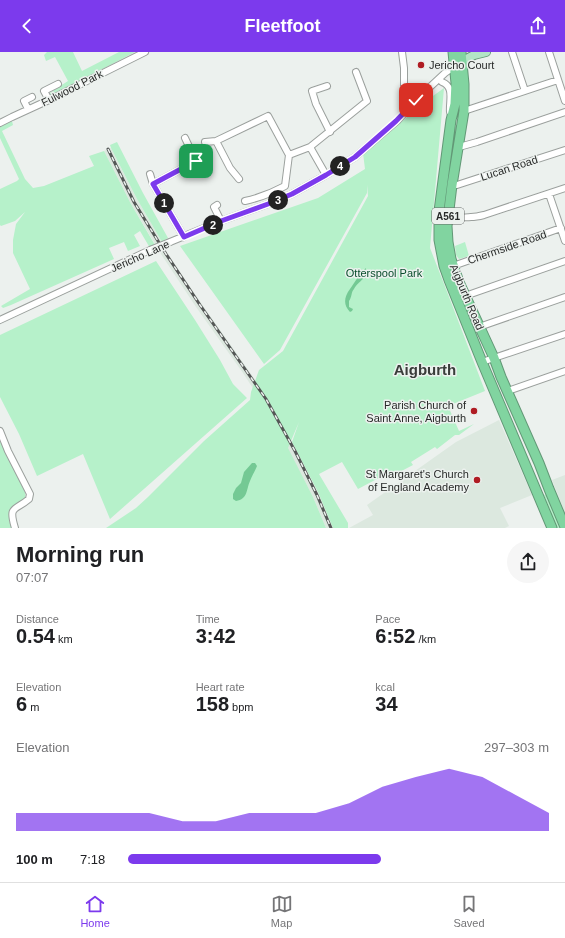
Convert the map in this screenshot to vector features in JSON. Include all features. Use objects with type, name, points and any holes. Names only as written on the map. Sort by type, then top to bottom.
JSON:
[{"type":"highway","name":"Aigburth Road","points":[[453,52],[459,64],[464,84],[464,111],[449,207],[447,226],[448,242],[459,282],[494,358],[565,527]]},
{"type":"highway","name":"Aigburth Road","points":[[459,64],[455,104],[451,120],[439,211],[439,240],[444,266],[482,362],[552,528]]},
{"type":"main road","points":[[459,64],[474,55],[483,52]]},
{"type":"street","name":"Fulwood Park","points":[[0,123],[50,100],[145,52]]},
{"type":"street","points":[[402,52],[404,85],[416,100]]},
{"type":"street","points":[[512,52],[525,91]]},
{"type":"street","points":[[549,52],[565,101]]},
{"type":"street","points":[[435,83],[442,82],[459,64]]},
{"type":"street","name":"Jericho Lane","points":[[0,320],[150,250],[292,194],[355,157],[396,121],[445,73],[459,64]]},
{"type":"street","points":[[289,155],[310,147],[367,101],[356,72]]},
{"type":"street","points":[[464,111],[558,80]]},
{"type":"street","points":[[442,82],[447,85],[451,93],[451,120]]},
{"type":"street","points":[[28,109],[24,101],[58,84]]},
{"type":"street","points":[[327,86],[312,91],[316,104],[330,132]]},
{"type":"street","points":[[38,94],[50,100]]},
{"type":"street","points":[[459,147],[565,112]]},
{"type":"street","points":[[205,142],[216,141],[268,116],[289,155],[285,186],[274,192],[245,201]]},
{"type":"street","points":[[153,184],[196,161],[185,138]]},
{"type":"street","points":[[216,141],[230,168],[239,179]]},
{"type":"street","points":[[310,147],[326,175]]},
{"type":"street","name":"Lucan Road","points":[[452,186],[565,150]]},
{"type":"street","points":[[150,174],[153,184],[184,237]]},
{"type":"street","points":[[447,226],[450,220],[460,217],[484,215],[565,188]]},
{"type":"street","points":[[549,194],[565,241]]},
{"type":"street","points":[[214,207],[221,221]]},
{"type":"street","points":[[449,207],[452,212],[460,217]]},
{"type":"street","name":"Chermside Road","points":[[454,266],[561,228]]},
{"type":"street","points":[[465,296],[565,261]]},
{"type":"street","points":[[480,327],[565,297]]},
{"type":"street","points":[[482,362],[565,334]]},
{"type":"street","points":[[508,391],[565,372]]},
{"type":"street","points":[[0,431],[8,451],[30,494],[29,499],[16,507],[13,512],[12,517],[16,528]]},
{"type":"shaded area","points":[[111,148],[166,251],[268,398],[318,492],[333,528],[326,528],[313,497],[265,407],[161,254],[131,204],[104,151]]},
{"type":"shaded area","points":[[366,268],[363,278],[352,292],[349,307],[353,309],[350,312],[345,304],[346,295]]},
{"type":"shaded area","name":"St Margaret's Church of England Academy","points":[[499,420],[532,495],[500,508],[509,526],[505,528],[349,528],[373,515],[367,505],[456,442]]},
{"type":"shaded area","points":[[252,463],[255,463],[257,466],[246,494],[243,498],[236,501],[233,499],[233,494],[241,483],[244,472]]},
{"type":"shaded area","points":[[565,475],[565,513],[552,480]]},
{"type":"green space","points":[[47,52],[73,52],[82,71],[119,52],[135,52],[51,96],[49,95],[51,92],[68,81],[55,57],[46,61],[44,55]]},
{"type":"green space","name":"Otterspool Park","points":[[444,88],[430,248],[485,391],[448,406],[459,431],[474,424],[459,435],[455,435],[437,449],[435,447],[411,462],[413,465],[392,476],[390,472],[358,489],[342,462],[319,474],[348,523],[348,528],[333,528],[318,492],[292,442],[299,422],[288,448],[313,497],[326,528],[106,528],[136,508],[204,441],[250,400],[251,392],[259,370],[283,351],[368,196],[367,185],[367,193],[280,350],[264,364],[180,246],[318,198],[365,169],[363,153]]},
{"type":"green space","points":[[12,121],[13,125],[2,131],[25,179],[33,188],[44,186],[94,166],[89,156],[104,151],[131,204],[155,245],[150,248],[140,231],[134,235],[140,246],[128,251],[124,242],[109,248],[114,259],[3,308],[1,306],[30,289],[13,253],[13,240],[16,224],[25,212],[15,221],[1,226],[0,225],[0,189],[19,179],[0,138],[0,125]]},
{"type":"green space","points":[[117,142],[168,238],[162,242],[137,199],[111,148],[110,145]]},
{"type":"green space","points":[[465,242],[469,256],[459,259],[456,255],[455,246]]},
{"type":"green space","points":[[156,261],[195,320],[233,384],[247,398],[110,519],[83,454],[37,476],[19,434],[0,397],[0,335]]},
{"type":"green space","points":[[0,438],[25,492],[24,499],[10,510],[9,520],[12,528],[0,528]]},
{"type":"green space","points":[[549,492],[564,528],[557,528],[544,495]]},
{"type":"railway","points":[[108,149],[134,202],[166,254],[266,399],[295,451],[317,495],[331,528]]},
{"type":"place","name":"Jericho Court","points":[[421,65]]},
{"type":"place","name":"Parish Church of Saint Anne, Aigburth","points":[[474,411]]},
{"type":"place","name":"St Margaret's Church of England Academy","points":[[477,480]]},
{"type":"district","name":"Aigburth","points":[[425,369]]},
{"type":"route","points":[[196,161],[153,184],[184,237],[292,194],[326,175],[355,157],[396,121],[416,100]]}]
